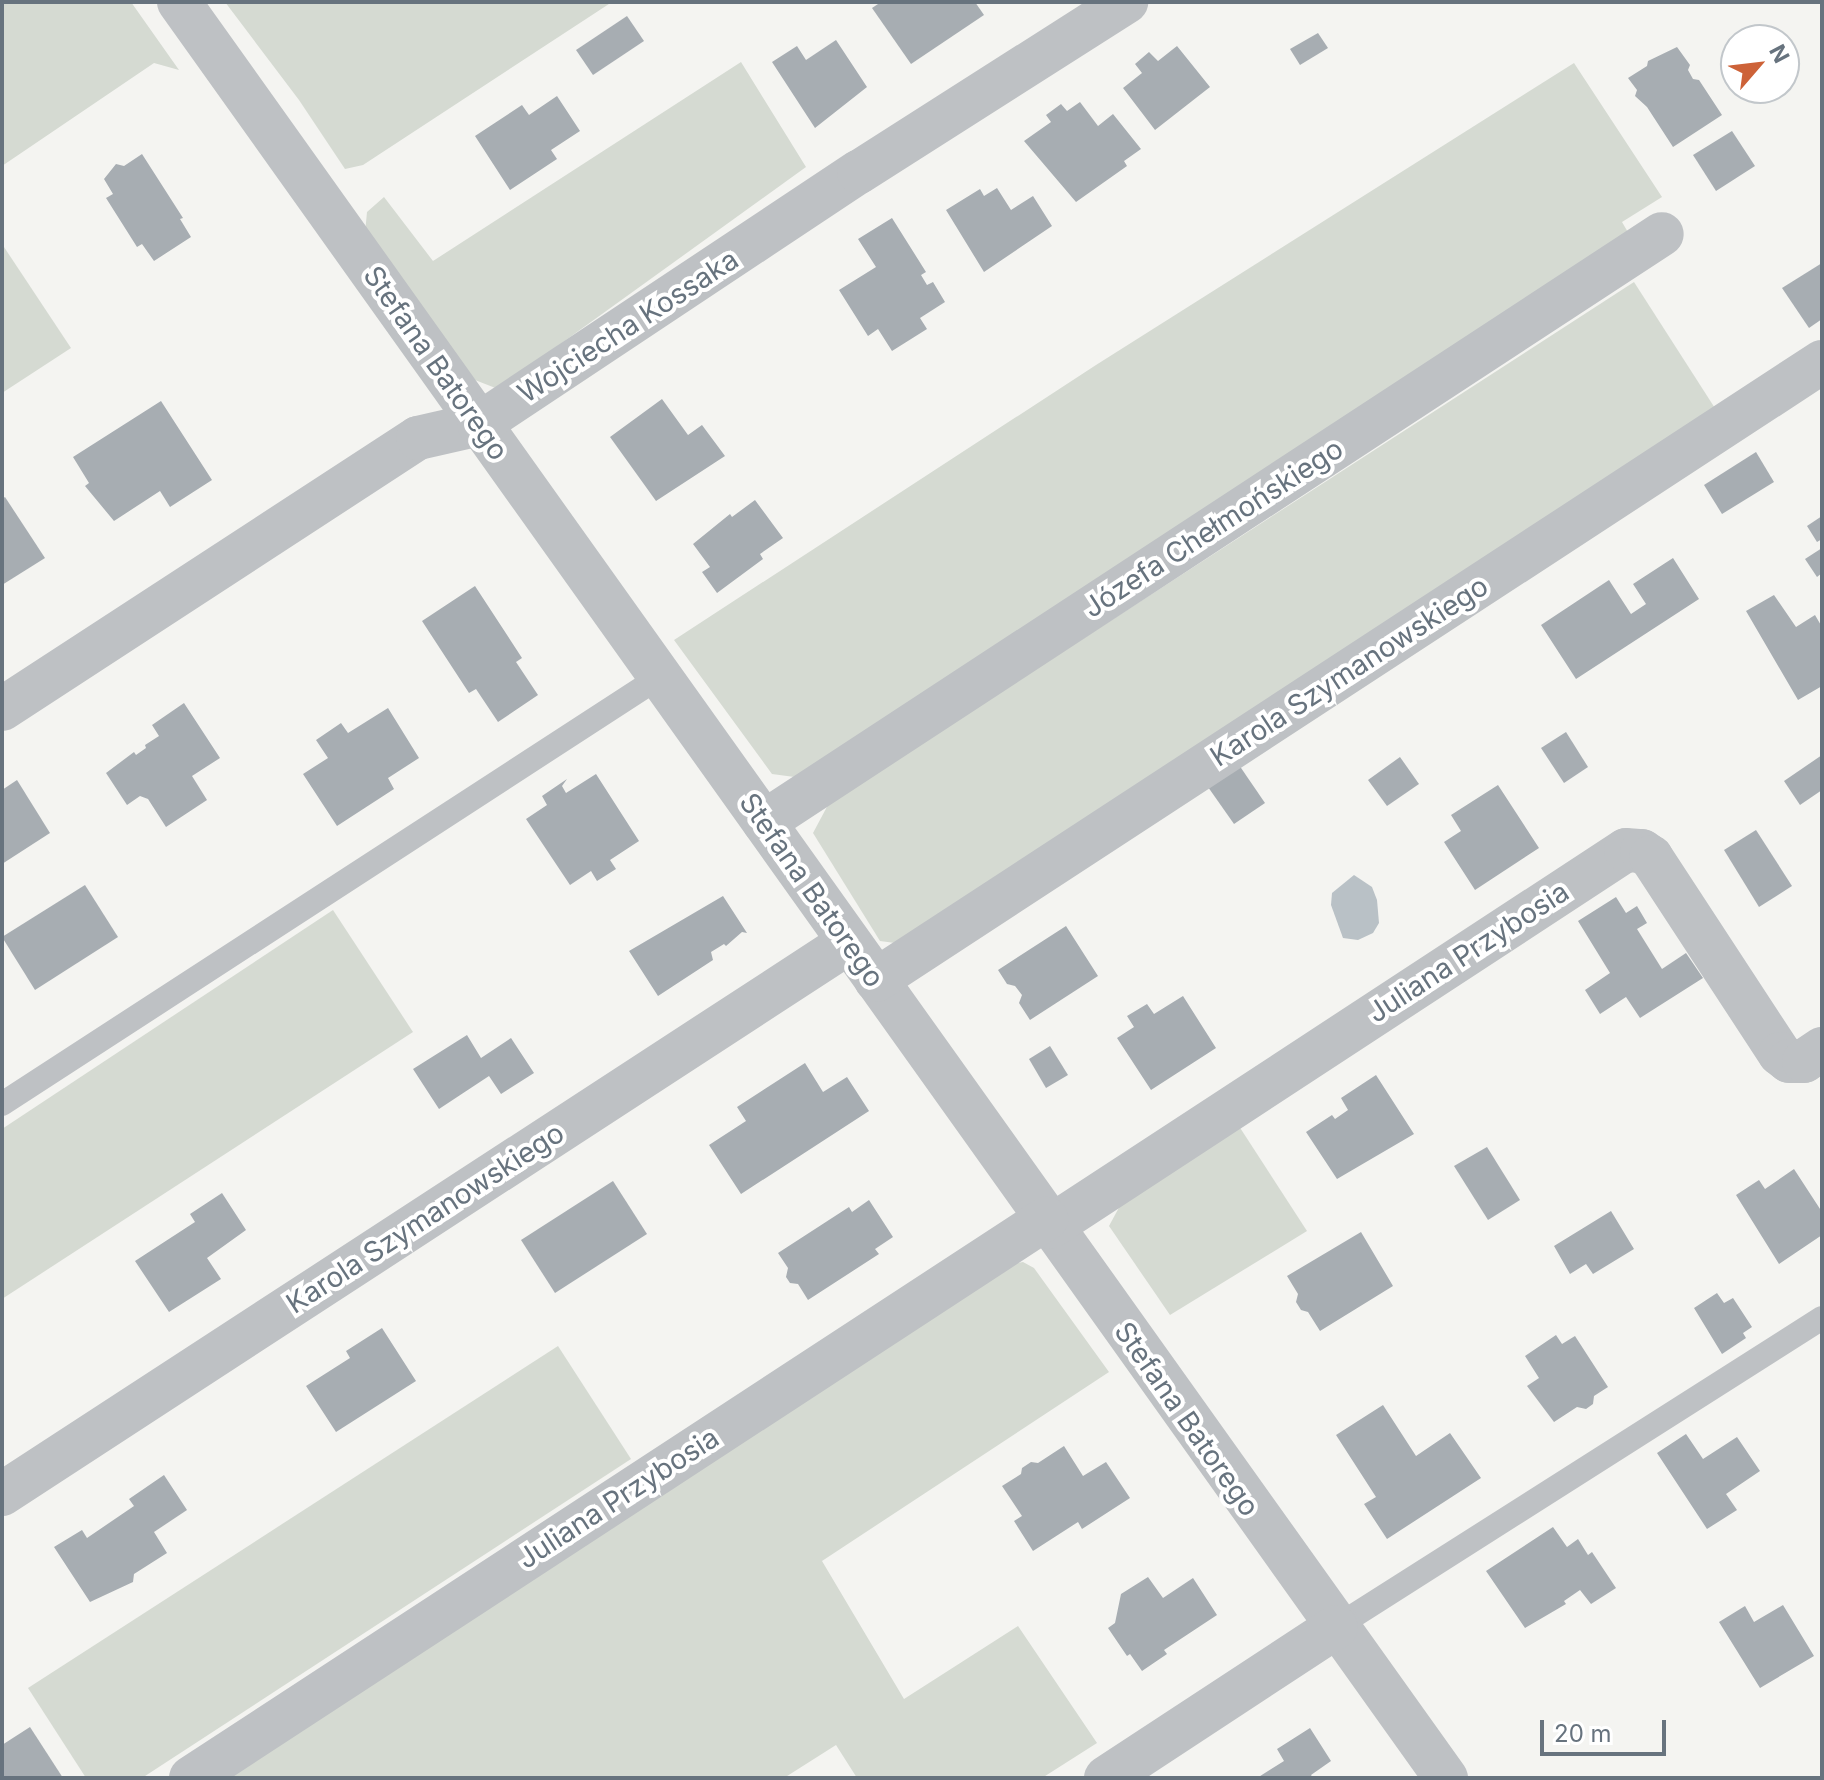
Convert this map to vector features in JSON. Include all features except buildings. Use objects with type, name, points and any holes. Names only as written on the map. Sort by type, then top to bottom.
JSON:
[{"type":"street","name":"Stefana Batorego","points":[[179,2],[1446,1778]]},
{"type":"street","name":"Wojciecha Kossaka","points":[[2,709],[418,438],[479,424],[859,172],[1126,2]]},
{"type":"street","name":"Józefa Chełmońskiego","points":[[764,822],[1662,234]]},
{"type":"street","name":"Karola Szymanowskiego","points":[[876,980],[1822,362]]},
{"type":"street","name":"Juliana Przybosia","points":[[191,1778],[1626,850],[1642,851],[1651,857],[1780,1054],[1789,1061],[1804,1061],[1822,1049]]},
{"type":"street","name":"Karola Szymanowskiego","points":[[2,1494],[848,943]]},
{"type":"street","points":[[1106,1778],[1336,1627]]},
{"type":"lane","points":[[2,1104],[661,676]]},
{"type":"lane","points":[[1336,1627],[1822,1318]]},
{"type":"shaded area","points":[[2,2],[131,2],[179,70],[154,63],[2,166]]},
{"type":"shaded area","points":[[225,2],[612,2],[363,165],[345,169],[299,100]]},
{"type":"shaded area","points":[[741,62],[806,167],[498,389],[475,380],[365,233],[367,212],[384,197],[433,261]]},
{"type":"shaded area","points":[[1574,63],[1662,197],[1622,222],[1629,234],[802,778],[772,774],[674,640],[1096,365]]},
{"type":"shaded area","points":[[2,244],[71,348],[2,393]]},
{"type":"shaded area","points":[[1634,282],[1720,416],[895,943],[880,941],[813,833],[829,803]]},
{"type":"shaded area","points":[[1354,875],[1372,887],[1377,900],[1379,923],[1373,933],[1358,940],[1343,938],[1331,905],[1332,893]]},
{"type":"shaded area","points":[[333,910],[413,1032],[2,1299],[2,1129]]},
{"type":"shaded area","points":[[1235,1120],[1307,1231],[1170,1315],[1109,1226],[1122,1202]]},
{"type":"shaded area","points":[[1023,1262],[1034,1268],[1109,1372],[822,1561],[904,1699],[1018,1626],[1097,1743],[1042,1778],[857,1778],[836,1745],[784,1778],[218,1778],[1000,1266]]},
{"type":"shaded area","points":[[558,1346],[631,1459],[142,1778],[86,1778],[28,1688]]}]
